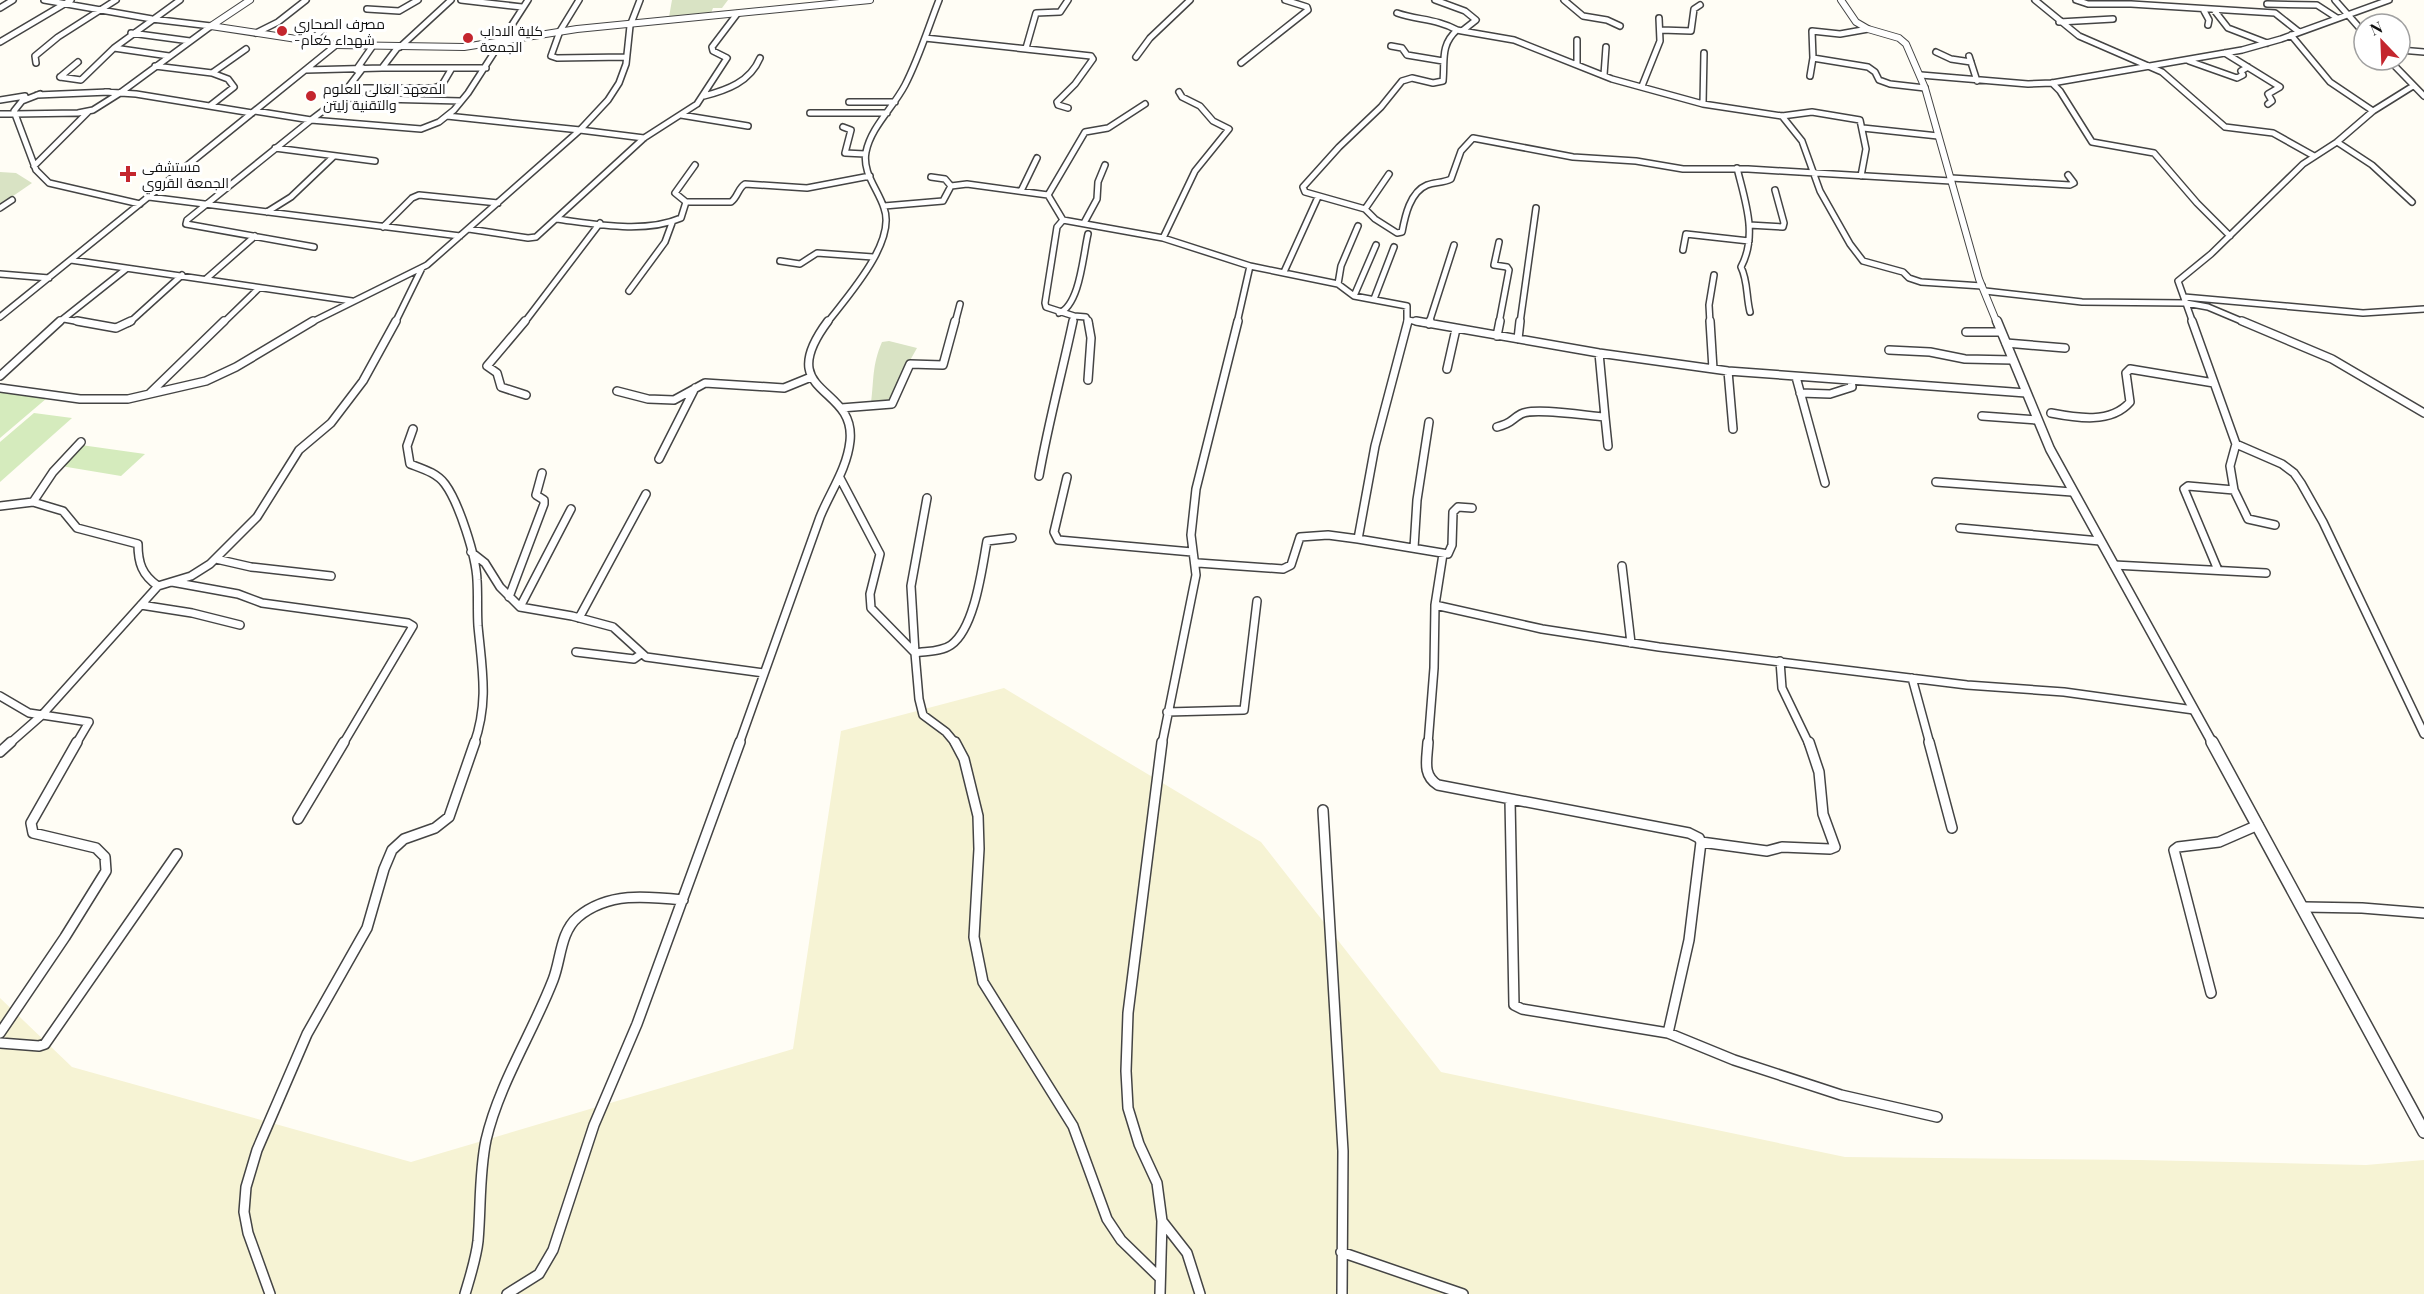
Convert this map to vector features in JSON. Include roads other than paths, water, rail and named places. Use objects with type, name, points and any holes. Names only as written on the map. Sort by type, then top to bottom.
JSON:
[{"type":"street","points":[[0,8],[13,0]]},
{"type":"street","points":[[44,0],[152,19],[336,45],[372,47],[464,47],[560,31],[809,8],[835,2],[870,0]]},
{"type":"street","points":[[0,42],[71,0]]},
{"type":"street","points":[[36,63],[36,56],[58,37],[117,0]]},
{"type":"street","points":[[69,92],[131,33],[180,0]]},
{"type":"street","points":[[34,166],[89,111],[109,101],[154,66],[250,0]]},
{"type":"street","points":[[256,33],[278,22],[306,0]]},
{"type":"street","points":[[367,9],[399,11],[418,0]]},
{"type":"street","points":[[382,68],[399,47],[451,0]]},
{"type":"street","points":[[461,0],[522,7]]},
{"type":"street","points":[[0,100],[69,92],[120,93],[311,120],[421,129],[433,126],[447,116],[461,101],[486,68],[499,42],[528,0]]},
{"type":"street","points":[[579,0],[560,31],[551,54],[554,57],[626,57]]},
{"type":"street","points":[[0,388],[80,399],[128,399],[206,381],[236,367],[295,330],[422,268],[580,130],[608,100],[617,87],[626,57],[630,23],[639,9],[640,0]]},
{"type":"street","points":[[809,8],[811,0]]},
{"type":"street","points":[[507,1294],[538,1274],[554,1250],[594,1125],[637,1024],[823,510],[840,478],[848,453],[850,428],[841,408],[811,377],[807,363],[813,342],[881,244],[887,226],[884,206],[870,176],[865,154],[905,85],[939,0]]},
{"type":"street","points":[[1026,48],[1036,13],[1060,12],[1068,0]]},
{"type":"street","points":[[1136,57],[1150,38],[1190,0]]},
{"type":"street","points":[[1240,63],[1308,10],[1285,0]]},
{"type":"street","points":[[1435,0],[1460,8],[1476,22],[1460,30],[1444,43],[1443,81],[1436,83],[1411,78],[1401,81],[1385,103],[1357,127],[1303,187],[1305,192],[1318,197],[1365,209],[1396,233],[1402,232],[1412,203],[1420,190],[1426,186],[1448,182],[1462,151],[1473,138],[1574,157],[1636,160],[1691,169],[1737,168],[2070,185],[2074,183],[2068,174]]},
{"type":"street","points":[[1564,0],[1574,11],[1584,16],[1611,21],[1620,26]]},
{"type":"street","points":[[1841,0],[1856,22],[1868,29],[1902,40],[1921,75],[1983,289],[2037,420],[2073,492],[2304,907],[2424,1132]]},
{"type":"street","points":[[2035,0],[2059,22],[2085,39],[2162,72],[2225,127],[2273,133],[2314,156]]},
{"type":"street","points":[[2076,0],[2088,4],[2131,4],[2275,13]]},
{"type":"street","points":[[2335,0],[2352,20]]},
{"type":"street","points":[[1921,75],[1977,81],[2052,83],[2225,53],[2267,43],[2389,0]]},
{"type":"street","points":[[2266,2],[2317,5],[2337,18]]},
{"type":"street","points":[[2266,2],[2275,13],[2299,32]]},
{"type":"street","points":[[1661,30],[1690,31],[1694,9],[1700,5]]},
{"type":"street","points":[[2203,9],[2209,20],[2208,25]]},
{"type":"street","points":[[2214,10],[2228,28],[2267,43]]},
{"type":"street","points":[[1397,13],[1414,19],[1443,22],[1460,30],[1514,40],[1604,75],[1703,104],[1782,116],[1816,113],[1859,120],[1862,122],[1866,149],[1861,176]]},
{"type":"street","points":[[469,229],[532,238],[540,234],[577,197],[622,160],[644,138],[693,107],[704,96],[728,58],[712,49],[737,14]]},
{"type":"street","points":[[1642,86],[1652,68],[1661,30],[1659,18]]},
{"type":"street","points":[[2059,22],[2113,19]]},
{"type":"street","points":[[309,41],[328,26]]},
{"type":"street","points":[[1810,76],[1813,58],[1812,31],[1840,34],[1868,29]]},
{"type":"street","points":[[131,33],[190,41]]},
{"type":"street","points":[[2291,35],[2330,82],[2373,111]]},
{"type":"street","points":[[925,38],[1026,48],[1093,58],[1075,84],[1057,102],[1058,105],[1068,108]]},
{"type":"street","points":[[1577,40],[1577,63]]},
{"type":"street","points":[[0,317],[336,45]]},
{"type":"street","points":[[1391,46],[1402,48],[1407,55],[1443,61]]},
{"type":"street","points":[[356,70],[372,47]]},
{"type":"street","points":[[1604,75],[1606,47]]},
{"type":"street","points":[[114,48],[169,56]]},
{"type":"street","points":[[212,73],[246,49]]},
{"type":"street","points":[[1936,52],[1951,59],[1971,62]]},
{"type":"street","points":[[1703,104],[1704,53]]},
{"type":"street","points":[[2225,53],[2280,87],[2268,94],[2272,101],[2268,104]]},
{"type":"street","points":[[1969,56],[1977,81]]},
{"type":"street","points":[[704,96],[727,90],[738,84],[757,68],[760,58]]},
{"type":"street","points":[[1813,58],[1868,67],[1875,72],[1879,80],[1890,84],[1925,88]]},
{"type":"street","points":[[2187,60],[2237,78],[2243,75],[2241,71],[2248,67]]},
{"type":"street","points":[[78,62],[60,76],[81,80]]},
{"type":"street","points":[[154,66],[212,73],[228,79],[234,87],[211,105]]},
{"type":"street","points":[[314,247],[186,224],[187,220],[205,204],[340,98],[363,68]]},
{"type":"street","points":[[347,88],[437,88],[442,85],[452,68]]},
{"type":"street","points":[[306,70],[486,68]]},
{"type":"street","points":[[2401,72],[2424,96]]},
{"type":"street","points":[[103,93],[136,81]]},
{"type":"street","points":[[2052,83],[2060,91],[2092,142],[2154,153],[2197,203],[2230,236]]},
{"type":"street","points":[[2275,525],[2248,519],[2234,490],[2230,466],[2236,444],[2178,281],[2230,236],[2314,156],[2337,142],[2373,111],[2413,86]]},
{"type":"street","points":[[103,93],[109,101]]},
{"type":"street","points":[[1162,238],[1195,171],[1229,129],[1213,121],[1200,106],[1182,97],[1179,93]]},
{"type":"street","points":[[40,94],[19,103],[14,111],[34,166],[43,179],[59,187],[140,204]]},
{"type":"street","points":[[340,98],[461,101]]},
{"type":"street","points":[[849,102],[895,102]]},
{"type":"street","points":[[1048,195],[1085,132],[1108,128],[1145,104]]},
{"type":"street","points":[[0,114],[89,111]]},
{"type":"street","points":[[810,113],[888,113]]},
{"type":"street","points":[[681,115],[748,126]]},
{"type":"street","points":[[447,116],[644,138]]},
{"type":"street","points":[[1782,116],[1802,141],[1812,173],[1850,244],[1863,261],[1903,272],[1910,278],[1921,282],[2082,302],[2185,300],[2363,313],[2424,309]]},
{"type":"street","points":[[843,127],[851,130],[845,153],[865,154]]},
{"type":"street","points":[[1863,128],[1938,136]]},
{"type":"street","points":[[2337,142],[2372,165],[2412,202]]},
{"type":"street","points":[[275,148],[375,161]]},
{"type":"street","points":[[267,212],[291,197],[334,156]]},
{"type":"street","points":[[1021,191],[1037,158]]},
{"type":"street","points":[[696,165],[675,193],[687,202],[731,202],[735,199],[740,186],[745,184],[807,188],[870,176]]},
{"type":"street","points":[[1084,224],[1096,198],[1098,182],[1105,165]]},
{"type":"street","points":[[1737,168],[1749,225],[1747,258],[1741,267],[1747,280],[1745,291],[1750,312]]},
{"type":"street","points":[[1365,209],[1389,174]]},
{"type":"street","points":[[931,177],[945,179],[951,186]]},
{"type":"street","points":[[951,186],[967,184],[1048,195]]},
{"type":"street","points":[[884,206],[943,201],[951,186]]},
{"type":"street","points":[[1749,225],[1783,227],[1784,223],[1775,190]]},
{"type":"street","points":[[383,227],[412,198],[419,195],[498,204]]},
{"type":"street","points":[[1048,195],[1063,220],[1162,238],[1250,266],[1338,284],[1354,296],[1407,306],[1408,320],[1375,446],[1358,539]]},
{"type":"street","points":[[149,197],[460,236]]},
{"type":"street","points":[[1284,272],[1318,197]]},
{"type":"street","points":[[0,208],[12,200]]},
{"type":"street","points":[[556,219],[628,225],[672,223],[681,218],[687,202]]},
{"type":"street","points":[[1518,339],[1536,208]]},
{"type":"street","points":[[1063,220],[1057,227],[1045,303],[1046,308],[1059,313],[1086,317],[1089,320],[1088,380]]},
{"type":"street","points":[[526,395],[501,387],[497,374],[487,366],[516,334],[553,282],[600,223]]},
{"type":"street","points":[[629,291],[664,242],[672,223]]},
{"type":"street","points":[[1338,284],[1341,266],[1358,226]]},
{"type":"street","points":[[1059,313],[1069,308],[1074,299],[1088,234]]},
{"type":"street","points":[[1683,250],[1686,234],[1749,241]]},
{"type":"street","points":[[206,279],[255,236]]},
{"type":"street","points":[[1497,336],[1509,270],[1507,267],[1494,265],[1499,242]]},
{"type":"street","points":[[1354,296],[1376,245]]},
{"type":"street","points":[[1429,324],[1454,245]]},
{"type":"street","points":[[1374,299],[1394,247]]},
{"type":"street","points":[[780,261],[800,264],[817,253],[873,258]]},
{"type":"street","points":[[71,260],[352,301]]},
{"type":"street","points":[[1160,1294],[1159,1277],[1163,1246],[1158,1183],[1133,1127],[1128,1108],[1126,1071],[1134,959],[1167,712],[1198,563],[1192,552],[1193,506],[1197,482],[1222,392],[1250,266]]},
{"type":"street","points":[[0,752],[42,715],[158,586],[190,576],[216,559],[258,517],[299,450],[344,409],[363,381],[413,290],[422,268]]},
{"type":"street","points":[[0,376],[49,330],[126,269]]},
{"type":"street","points":[[0,274],[50,278]]},
{"type":"street","points":[[64,319],[116,328],[124,326],[182,275]]},
{"type":"street","points":[[1713,369],[1709,299],[1714,275]]},
{"type":"street","points":[[148,394],[259,288]]},
{"type":"street","points":[[2185,300],[2228,314],[2332,359],[2424,413]]},
{"type":"street","points":[[841,408],[892,404],[910,364],[943,365],[960,304]]},
{"type":"street","points":[[1039,476],[1046,435],[1056,402],[1074,316]]},
{"type":"street","points":[[1408,320],[1599,353],[1728,371],[2026,393]]},
{"type":"street","points":[[1447,369],[1456,329]]},
{"type":"street","points":[[1966,332],[2001,332]]},
{"type":"street","points":[[2006,343],[2066,348]]},
{"type":"street","points":[[1889,350],[1930,352],[1965,359],[2013,360]]},
{"type":"street","points":[[1599,353],[1608,446]]},
{"type":"street","points":[[2052,413],[2092,418],[2125,408],[2130,402],[2126,373],[2130,369],[2214,383]]},
{"type":"street","points":[[1728,371],[1733,429]]},
{"type":"street","points":[[617,391],[646,398],[673,399],[683,397],[696,384],[711,382],[784,388],[811,377]]},
{"type":"street","points":[[1796,377],[1826,483]]},
{"type":"street","points":[[1800,393],[1830,394],[1852,387],[1851,381]]},
{"type":"street","points":[[659,459],[696,384]]},
{"type":"street","points":[[1497,427],[1512,423],[1521,414],[1534,411],[1605,417]]},
{"type":"street","points":[[1982,416],[2037,420]]},
{"type":"street","points":[[1414,548],[1417,500],[1429,422]]},
{"type":"street","points":[[270,1294],[265,1274],[248,1233],[244,1212],[253,1162],[302,1046],[367,927],[383,870],[392,850],[400,841],[441,826],[449,817],[479,735],[485,686],[478,622],[477,577],[466,530],[446,484],[436,475],[410,464],[406,456],[406,440],[413,429]]},
{"type":"street","points":[[33,502],[53,472],[81,442]]},
{"type":"street","points":[[2236,444],[2282,464],[2294,473],[2301,483],[2331,538],[2424,734]]},
{"type":"street","points":[[509,597],[544,504],[544,500],[536,495],[542,473]]},
{"type":"street","points":[[1067,477],[1054,532],[1058,540],[1192,552]]},
{"type":"street","points":[[840,478],[880,554],[870,594],[871,608],[915,653]]},
{"type":"street","points":[[1936,482],[2073,492]]},
{"type":"street","points":[[2218,570],[2184,489],[2188,486],[2234,490]]},
{"type":"street","points":[[579,618],[646,494]]},
{"type":"street","points":[[927,498],[911,586],[919,699],[923,715],[946,732],[964,759],[976,807],[979,849],[974,937],[983,982],[1072,1126],[1107,1219],[1121,1240],[1159,1277]]},
{"type":"street","points":[[0,506],[33,502],[63,512],[77,528],[138,544],[139,566],[147,579],[158,586]]},
{"type":"street","points":[[1198,563],[1283,569],[1291,565],[1300,537],[1332,535],[1448,554],[1451,549],[1453,512],[1458,507],[1473,508]]},
{"type":"street","points":[[520,607],[571,509]]},
{"type":"street","points":[[1960,528],[2100,541]]},
{"type":"street","points":[[915,653],[946,647],[960,637],[970,610],[987,541],[1012,538]]},
{"type":"street","points":[[471,552],[485,563],[509,597],[520,607],[613,627],[641,654],[654,659],[764,674]]},
{"type":"street","points":[[1443,554],[1435,605],[1434,668],[1426,773],[1430,780],[1438,785],[1510,800],[1689,833],[1699,838],[1701,842],[1689,940],[1668,1033]]},
{"type":"street","points":[[216,559],[251,567],[331,576]]},
{"type":"street","points":[[2114,565],[2266,573]]},
{"type":"street","points":[[1623,566],[1630,643]]},
{"type":"street","points":[[171,582],[238,594],[262,603],[408,623],[413,627],[298,819]]},
{"type":"street","points":[[1167,712],[1244,710],[1257,601]]},
{"type":"street","points":[[141,605],[192,613],[240,625]]},
{"type":"street","points":[[1435,605],[1542,629],[1630,643],[1912,678],[2064,692],[2194,710]]},
{"type":"street","points":[[576,652],[634,659],[641,654]]},
{"type":"street","points":[[1701,842],[1767,851],[1782,847],[1830,849],[1835,847],[1823,814],[1822,793],[1812,750],[1799,719],[1782,688],[1780,661]]},
{"type":"street","points":[[1912,678],[1952,828]]},
{"type":"street","points":[[0,696],[7,698],[23,711],[88,722],[31,824],[33,833],[96,848],[104,854],[108,862],[106,871],[65,938],[0,1033]]},
{"type":"street","points":[[1510,800],[1512,998],[1514,1005],[1522,1009],[1668,1033],[1734,1060],[1841,1095],[1937,1117]]},
{"type":"street","points":[[1323,810],[1343,1151],[1342,1294]]},
{"type":"street","points":[[2211,993],[2174,850],[2178,847],[2219,842],[2258,825]]},
{"type":"street","points":[[0,1043],[39,1046],[45,1044],[177,854]]},
{"type":"street","points":[[465,1294],[478,1241],[480,1174],[488,1136],[509,1072],[556,972],[572,922],[592,909],[622,897],[634,895],[683,900]]},
{"type":"street","points":[[2304,907],[2362,908],[2424,913]]},
{"type":"street","points":[[1162,1221],[1187,1253],[1200,1294]]},
{"type":"street","points":[[1341,1252],[1463,1294]]},
{"type":"place","name":"مصرف الصحاري -شهداء كعام","points":[[282,31]]},
{"type":"place","name":"كلية اﻻداب الجمعة","points":[[468,38]]},
{"type":"place","name":"المعهد العالي للعلوم والتقنية زليتن","points":[[311,96]]},
{"type":"place","name":"مستشفى الجمعة القروي","points":[[128,174]]}]
